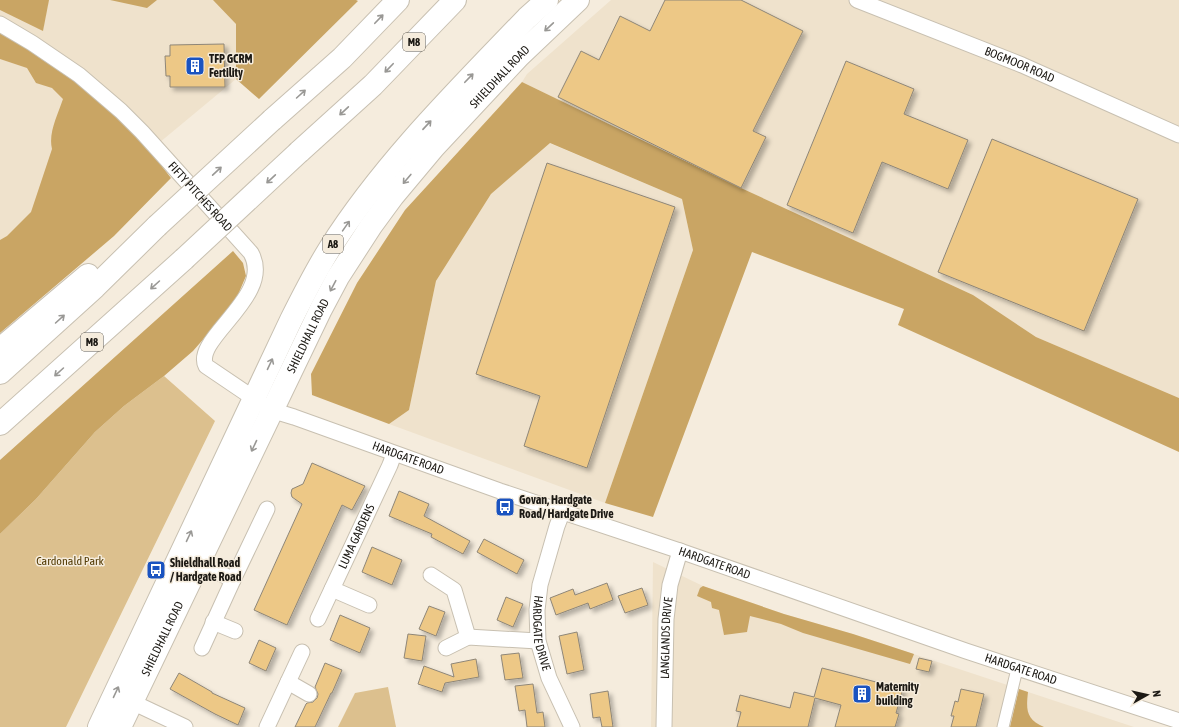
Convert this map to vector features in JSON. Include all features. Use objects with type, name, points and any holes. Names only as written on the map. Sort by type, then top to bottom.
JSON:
[{"type":"main road","points":[[0,373],[96,287],[157,226],[272,120],[342,58],[398,0]]},
{"type":"main road","name":"M8","points":[[0,424],[184,259],[373,84],[455,0]]},
{"type":"main road","name":"SHIELDHALL ROAD","points":[[452,113],[522,23],[547,0]]},
{"type":"main road","name":"SHIELDHALL ROAD","points":[[120,727],[199,562],[310,282],[330,248],[378,181],[404,149],[452,113],[519,56],[578,0]]},
{"type":"main road","points":[[0,349],[86,277],[157,226]]},
{"type":"main road","name":"SHIELDHALL ROAD","points":[[99,727],[262,405]]},
{"type":"street","name":"BOGMOOR ROAD","points":[[857,0],[1022,65],[1179,135]]},
{"type":"street","name":"FIFTY PITCHES ROAD","points":[[0,24],[32,43],[79,75],[121,111],[252,253],[255,259],[256,268],[254,283],[242,303],[210,344],[204,357],[204,362],[206,366],[262,405]]},
{"type":"street","name":"HARDGATE ROAD","points":[[262,405],[394,454],[562,513],[680,551],[1017,669],[1179,722]]},
{"type":"street","name":"LUMA GARDENS","points":[[318,619],[394,454]]},
{"type":"street","points":[[202,648],[232,580],[268,509]]},
{"type":"street","name":"HARDGATE DRIVE","points":[[562,513],[553,538],[540,585],[537,610],[538,641],[549,678],[572,727]]},
{"type":"street","name":"LANGLANDS DRIVE","points":[[664,727],[666,619],[670,585],[680,551]]},
{"type":"street","points":[[199,562],[232,580]]},
{"type":"street","points":[[431,575],[454,590],[468,637]]},
{"type":"street","points":[[332,589],[369,605]]},
{"type":"street","points":[[213,622],[235,631]]},
{"type":"street","points":[[446,648],[468,637],[538,641]]},
{"type":"street","points":[[267,727],[302,652]]},
{"type":"street","points":[[1003,727],[1017,669]]},
{"type":"street","points":[[288,682],[309,694]]},
{"type":"street","points":[[132,702],[185,727]]},
{"type":"shaded area","points":[[0,0],[317,0],[236,79],[0,275]]},
{"type":"shaded area","points":[[0,0],[49,0],[43,31],[0,10]]},
{"type":"shaded area","points":[[110,0],[157,0],[147,8]]},
{"type":"shaded area","points":[[213,0],[358,1],[259,99],[236,79],[236,24]]},
{"type":"shaded area","points":[[611,0],[1179,0],[1179,398],[1036,337],[973,295],[741,188],[522,82],[527,74]]},
{"type":"shaded area","points":[[0,30],[93,94],[137,134],[171,178],[114,236],[0,333],[0,240],[7,236],[31,212],[52,149],[52,130],[63,99],[52,88],[36,83],[27,68],[0,59]]},
{"type":"shaded area","points":[[522,82],[741,188],[973,295],[1036,337],[1179,398],[1179,452],[898,325],[904,309],[752,252],[653,517],[605,503],[693,250],[682,199],[550,143],[491,194],[436,281],[409,410],[389,424],[312,395],[311,374],[357,283],[405,210]]},
{"type":"shaded area","points":[[549,143],[682,199],[693,250],[605,503],[389,424],[409,410],[436,281],[491,194]]},
{"type":"shaded area","points":[[233,251],[243,263],[246,276],[234,304],[193,351],[164,376],[124,406],[95,432],[36,499],[0,534],[0,460]]},
{"type":"shaded area","points":[[653,562],[703,586],[784,614],[853,634],[1134,727],[651,727]]},
{"type":"shaded area","points":[[703,586],[784,614],[914,654],[910,664],[803,633],[781,624],[750,616],[747,632],[724,635],[719,610],[712,608],[711,602],[697,596],[700,588]]},
{"type":"shaded area","points":[[1019,689],[1028,692],[1027,709],[1030,717],[1044,727],[1010,727]]},
{"type":"green space","name":"Cardonald Park","points":[[164,376],[215,421],[66,727],[0,727],[0,534],[36,499],[95,432],[124,406]]},
{"type":"green space","points":[[388,687],[396,727],[338,727],[355,693]]},
{"type":"building","points":[[665,0],[741,0],[803,31],[753,131],[766,137],[741,188],[558,97],[581,51],[599,60],[620,16],[650,31]]},
{"type":"building","name":"TFP GCRM Fertility","points":[[224,44],[225,87],[170,87],[170,76],[166,76],[165,56],[170,56],[170,45]]},
{"type":"building","points":[[846,61],[914,89],[904,114],[968,140],[948,189],[882,162],[853,233],[787,205]]},
{"type":"building","points":[[992,139],[1138,199],[1084,331],[938,272]]},
{"type":"building","points":[[547,163],[675,207],[587,468],[524,446],[540,396],[476,374]]},
{"type":"building","points":[[312,463],[365,486],[352,510],[342,505],[287,625],[254,610],[302,504],[292,497],[292,489],[303,484]]},
{"type":"building","points":[[399,491],[429,504],[424,516],[470,541],[463,554],[431,537],[432,534],[389,516]]},
{"type":"building","points":[[484,539],[524,560],[517,574],[477,552]]},
{"type":"building","points":[[372,547],[402,560],[392,585],[362,572]]},
{"type":"building","points":[[607,583],[613,600],[590,609],[588,603],[556,615],[550,598],[573,589],[575,595]]},
{"type":"building","points":[[642,588],[648,605],[625,613],[618,596]]},
{"type":"building","points":[[506,597],[523,604],[513,627],[497,620]]},
{"type":"building","points":[[429,606],[445,612],[436,636],[419,629]]},
{"type":"building","points":[[340,615],[370,628],[360,653],[330,640]]},
{"type":"building","points":[[577,632],[584,670],[567,674],[559,636]]},
{"type":"building","points":[[408,634],[426,636],[422,661],[404,658]]},
{"type":"building","points":[[259,640],[276,648],[266,671],[249,663]]},
{"type":"building","points":[[519,653],[523,678],[505,680],[501,655]]},
{"type":"building","points":[[919,658],[932,661],[929,672],[916,669]]},
{"type":"building","points":[[476,659],[479,677],[445,683],[442,692],[418,684],[424,666],[454,677],[451,664]]},
{"type":"building","points":[[325,663],[342,670],[332,693],[315,727],[295,727],[306,704],[313,702],[317,698],[318,694],[315,687]]},
{"type":"building","points":[[822,668],[903,689],[896,713],[899,714],[895,727],[835,727],[841,705],[815,698],[808,727],[737,727],[741,712],[736,711],[740,695],[790,708],[794,692],[814,697]]},
{"type":"building","points":[[179,673],[212,693],[245,708],[238,725],[170,689]]},
{"type":"building","points":[[533,684],[537,713],[543,712],[545,727],[527,727],[525,710],[519,711],[515,686]]},
{"type":"building","points":[[961,689],[984,694],[976,727],[951,727],[954,716],[951,716],[955,701],[958,702]]},
{"type":"building","points":[[608,691],[613,727],[602,727],[600,717],[593,718],[590,694]]},
{"type":"place","name":"TFP GCRM Fertility","points":[[195,66]]},
{"type":"place","name":"Govan, Hardgate Road/ Hardgate Drive","points":[[505,507]]},
{"type":"place","name":"Shieldhall Road / Hardgate Road","points":[[156,570]]},
{"type":"place","name":"Maternity building","points":[[862,694]]}]
